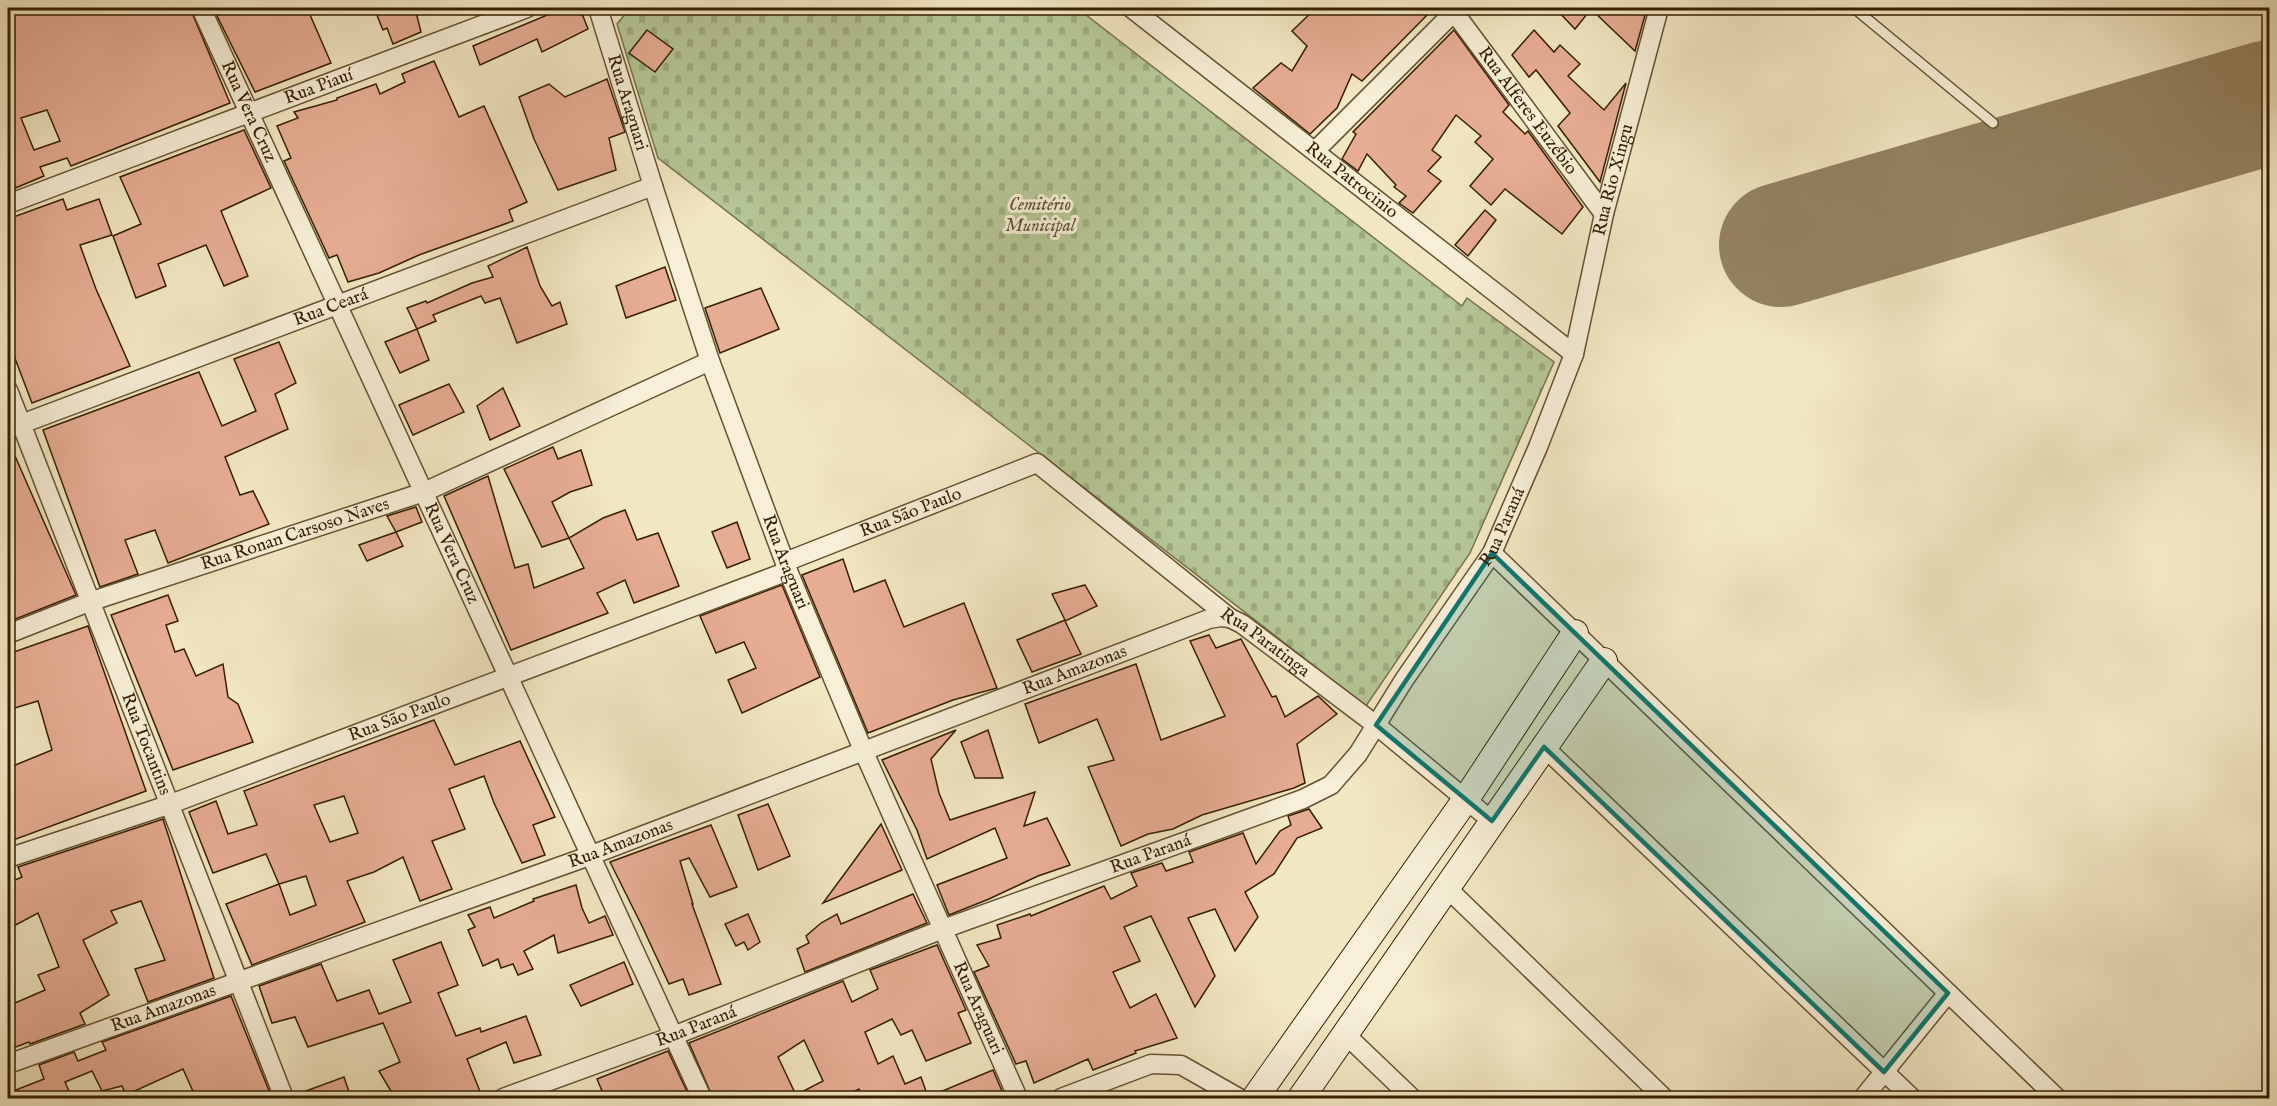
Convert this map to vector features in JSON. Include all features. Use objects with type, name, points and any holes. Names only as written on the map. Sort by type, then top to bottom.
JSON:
[{"type":"street","name":"Rua Vera Cruz","points":[[201,8],[702,1098]]},
{"type":"street","name":"Rua Piauí","points":[[8,204],[527,8]]},
{"type":"street","name":"Rua Patrocinio","points":[[1131,8],[1574,354]]},
{"type":"street","name":"Rua Rio Xingu","points":[[1574,354],[1604,214],[1659,8]]},
{"type":"street","points":[[1314,151],[1454,9]]},
{"type":"street","name":"Rua Alferes Euzébio","points":[[1454,9],[1604,214]]},
{"type":"street","name":"Rua Araguari","points":[[602,10],[652,186],[710,361],[786,567],[863,750],[1018,1098]]},
{"type":"street","name":"Rua Ceará","points":[[14,426],[652,186]]},
{"type":"street","name":"Rua Paraná","points":[[503,1098],[673,1036],[943,929],[1320,792],[1331,785],[1358,754],[1404,680],[1492,553],[1538,447],[1574,354]]},
{"type":"street","name":"Rua Ronan Carsoso Naves","points":[[8,634],[89,602],[424,492],[710,361]]},
{"type":"street","name":"Rua Tocantins","points":[[8,390],[14,426],[89,602],[284,1098]]},
{"type":"street","name":"Rua São Paulo","points":[[8,858],[168,804],[508,677],[786,567],[1037,463]]},
{"type":"street","name":"Rua Paratinga","points":[[1037,463],[1230,618],[1242,624],[1376,726],[1492,821]]},
{"type":"street","points":[[1492,553],[2057,1098]]},
{"type":"street","name":"Rua Amazonas","points":[[8,1064],[589,856],[1209,619],[1230,618]]},
{"type":"street","points":[[1255,1098],[1466,800],[1575,633]]},
{"type":"street","points":[[1301,1098],[1604,661]]},
{"type":"street","points":[[1544,747],[1912,1098]]},
{"type":"street","points":[[1446,888],[1664,1098]]},
{"type":"street","points":[[1863,1098],[1948,993]]},
{"type":"street","points":[[1345,1034],[1412,1098]]},
{"type":"street","points":[[1061,1098],[1151,1064],[1181,1065],[1239,1098]]},
{"type":"lane","points":[[1854,8],[1993,123]]},
{"type":"highlighted area","points":[[1492,553],[1948,993],[1884,1072],[1544,747],[1492,821],[1376,725]]},
{"type":"green space","name":"Cemitério Municipal","points":[[630,8],[1077,8],[1462,306],[1467,298],[1554,362],[1470,553],[1366,706],[658,158],[617,24]]},
{"type":"building","points":[[31,8],[190,8],[230,103],[71,166],[67,158],[40,167],[44,176],[8,191],[8,16]],"holes":[[[47,110],[60,141],[34,150],[21,118]]]},
{"type":"building","points":[[213,8],[307,8],[331,63],[255,92]]},
{"type":"building","points":[[374,8],[415,8],[421,32],[393,44],[387,28],[383,30]]},
{"type":"building","points":[[564,8],[583,16],[588,29],[542,52],[537,39],[480,65],[473,46]]},
{"type":"building","points":[[1316,8],[1434,8],[1362,81],[1352,74],[1337,108],[1310,134],[1253,88],[1281,63],[1292,71],[1307,46],[1292,31]]},
{"type":"building","points":[[1555,8],[1647,8],[1635,51],[1591,9],[1575,29]]},
{"type":"building","points":[[647,30],[673,49],[655,72],[629,53]]},
{"type":"building","points":[[1454,30],[1509,105],[1503,112],[1525,134],[1528,131],[1583,207],[1562,234],[1505,189],[1491,205],[1470,186],[1493,159],[1475,142],[1481,136],[1456,115],[1432,150],[1441,157],[1428,171],[1441,181],[1413,213],[1399,203],[1406,196],[1394,187],[1396,185],[1367,154],[1358,171],[1342,159],[1356,134],[1353,132]]},
{"type":"building","points":[[1534,30],[1554,52],[1560,45],[1580,64],[1568,76],[1604,110],[1626,83],[1600,182],[1558,126],[1570,113],[1536,70],[1529,77],[1512,55]]},
{"type":"building","points":[[434,61],[459,117],[484,106],[527,202],[509,210],[513,221],[419,255],[379,273],[348,282],[337,255],[329,258],[284,161],[291,158],[277,126],[298,118],[294,112],[337,100],[337,98],[376,84],[380,94],[405,82],[402,74]]},
{"type":"building","points":[[607,79],[625,132],[609,138],[616,170],[558,190],[534,139],[519,97],[549,84],[565,97]]},
{"type":"building","points":[[244,130],[271,188],[221,211],[248,276],[224,286],[206,245],[158,264],[166,286],[136,298],[113,236],[141,224],[120,177]]},
{"type":"building","points":[[63,199],[67,210],[99,199],[112,235],[80,245],[96,289],[130,366],[32,403],[8,340],[8,219]]},
{"type":"building","points":[[1485,210],[1496,220],[1468,256],[1455,245]]},
{"type":"building","points":[[527,247],[540,286],[552,306],[560,302],[567,324],[517,343],[500,298],[485,303],[481,296],[433,315],[436,321],[417,329],[407,308],[426,301],[427,303],[472,283],[493,277],[488,266]]},
{"type":"building","points":[[665,267],[676,300],[626,318],[616,286]]},
{"type":"building","points":[[761,288],[779,329],[720,353],[705,308]]},
{"type":"building","points":[[417,329],[429,360],[400,373],[385,342]]},
{"type":"building","points":[[279,342],[296,383],[275,394],[288,429],[225,457],[240,495],[253,491],[269,524],[168,563],[155,530],[125,540],[138,574],[100,587],[43,430],[199,372],[222,426],[256,411],[234,359]]},
{"type":"building","points":[[449,384],[464,412],[413,435],[399,405]]},
{"type":"building","points":[[503,388],[520,426],[490,440],[477,406]]},
{"type":"building","points":[[8,440],[76,595],[13,620],[8,607]]},
{"type":"building","points":[[553,447],[558,459],[581,450],[592,485],[570,492],[552,502],[569,538],[542,547],[504,469]]},
{"type":"building","points":[[488,476],[515,568],[528,564],[534,588],[584,568],[569,538],[603,518],[625,510],[637,540],[658,533],[679,586],[634,603],[625,580],[597,593],[608,613],[511,650],[444,496]]},
{"type":"building","points":[[416,507],[422,522],[396,532],[387,516]]},
{"type":"building","points":[[737,522],[750,559],[727,568],[712,532]]},
{"type":"building","points":[[396,532],[403,546],[367,561],[359,545]]},
{"type":"building","points":[[843,559],[854,592],[885,580],[904,627],[964,603],[997,688],[953,700],[868,733],[802,575]]},
{"type":"building","points":[[782,585],[820,677],[742,713],[728,680],[756,668],[744,642],[716,653],[700,616]]},
{"type":"building","points":[[1085,585],[1097,606],[1065,621],[1081,654],[1032,672],[1017,640],[1065,620],[1052,594]]},
{"type":"building","points":[[168,595],[178,621],[166,625],[175,652],[184,649],[196,676],[223,664],[228,697],[238,704],[253,742],[173,770],[111,615]]},
{"type":"building","points":[[88,626],[146,791],[8,842],[8,768],[52,750],[38,701],[8,710],[8,654]]},
{"type":"building","points":[[1209,635],[1216,648],[1241,639],[1272,697],[1276,696],[1285,717],[1318,696],[1337,714],[1297,744],[1305,783],[1202,815],[1173,829],[1148,834],[1121,846],[1088,767],[1114,760],[1097,719],[1039,743],[1025,704],[1136,664],[1161,740],[1225,716],[1190,641]]},
{"type":"building","points":[[434,720],[455,765],[520,741],[555,817],[533,825],[545,855],[522,863],[484,776],[449,789],[465,829],[432,841],[452,889],[420,901],[403,857],[374,872],[347,881],[365,922],[252,965],[226,904],[279,884],[266,854],[213,873],[189,812],[216,801],[228,834],[257,825],[244,791]],"holes":[[[344,796],[358,833],[330,842],[314,805]],[[306,876],[316,905],[290,915],[279,884]]]},
{"type":"building","points":[[956,730],[931,759],[939,793],[950,820],[1035,792],[1024,826],[1047,818],[1070,865],[1038,876],[949,915],[937,885],[1007,858],[995,828],[927,859],[917,830],[882,760]]},
{"type":"building","points":[[988,730],[1003,778],[975,778],[961,742]]},
{"type":"building","points":[[768,804],[790,856],[758,870],[738,815]]},
{"type":"building","points":[[1309,809],[1322,828],[1297,838],[1274,874],[1245,892],[1258,917],[1235,951],[1215,909],[1188,918],[1215,976],[1195,1007],[1151,916],[1124,927],[1140,961],[1113,972],[1130,1008],[1156,994],[1177,1038],[1135,1051],[1136,1053],[1093,1070],[1088,1059],[1034,1083],[1026,1061],[1016,1064],[974,972],[989,966],[977,945],[1001,938],[997,925],[1030,914],[1031,916],[1104,886],[1111,899],[1137,886],[1131,873],[1162,863],[1166,871],[1193,862],[1189,852],[1243,833],[1256,864],[1280,831],[1291,825],[1288,816]]},
{"type":"building","points":[[163,819],[214,978],[148,1002],[135,969],[165,960],[141,901],[111,911],[117,923],[83,940],[109,995],[80,1013],[85,1024],[8,1050],[8,1006],[45,990],[38,975],[59,967],[38,913],[8,929],[8,883],[22,877],[18,867]]},
{"type":"building","points":[[881,824],[902,870],[823,903],[854,861]]},
{"type":"building","points":[[711,825],[737,887],[710,897],[689,858],[680,861],[692,904],[721,984],[689,995],[683,979],[669,984],[610,862]]},
{"type":"building","points":[[576,885],[589,923],[605,916],[613,935],[558,953],[554,935],[524,951],[533,969],[518,975],[513,964],[501,968],[498,959],[483,966],[468,930],[475,927],[468,915],[490,907],[494,918],[534,901],[533,899]]},
{"type":"building","points":[[913,894],[927,923],[805,972],[797,949],[809,943],[806,936],[821,923],[837,914],[841,924]]},
{"type":"building","points":[[748,914],[760,942],[748,950],[744,942],[736,946],[725,924]]},
{"type":"building","points":[[441,942],[458,985],[438,993],[456,1036],[480,1028],[481,1032],[526,1016],[541,1055],[514,1063],[506,1042],[467,1059],[481,1094],[469,1098],[395,1098],[379,1071],[400,1062],[383,1023],[308,1047],[295,1017],[272,1023],[259,986],[321,964],[337,1001],[369,990],[379,1014],[411,1002],[393,960]]},
{"type":"building","points":[[937,945],[966,1010],[958,1013],[971,1043],[926,1061],[912,1030],[901,1035],[892,1019],[865,1032],[878,1064],[893,1056],[905,1084],[921,1077],[928,1097],[993,1070],[1005,1098],[863,1098],[859,1089],[841,1098],[713,1098],[689,1043],[843,981],[852,1002],[878,989],[870,970]],"holes":[[[804,1040],[823,1081],[796,1095],[778,1057]]]},
{"type":"building","points":[[624,962],[633,984],[581,1006],[570,985]]},
{"type":"building","points":[[231,996],[272,1098],[196,1098],[183,1069],[126,1095],[122,1086],[102,1091],[92,1071],[65,1082],[72,1098],[8,1098],[8,1093],[44,1079],[39,1065],[74,1052],[78,1061],[106,1050],[102,1042]]},
{"type":"building","points":[[668,1051],[690,1098],[605,1098],[597,1079]]},
{"type":"building","points":[[344,1077],[351,1098],[295,1098],[295,1095]]},
{"type":"runway","points":[[1781,245],[2270,102]]}]
